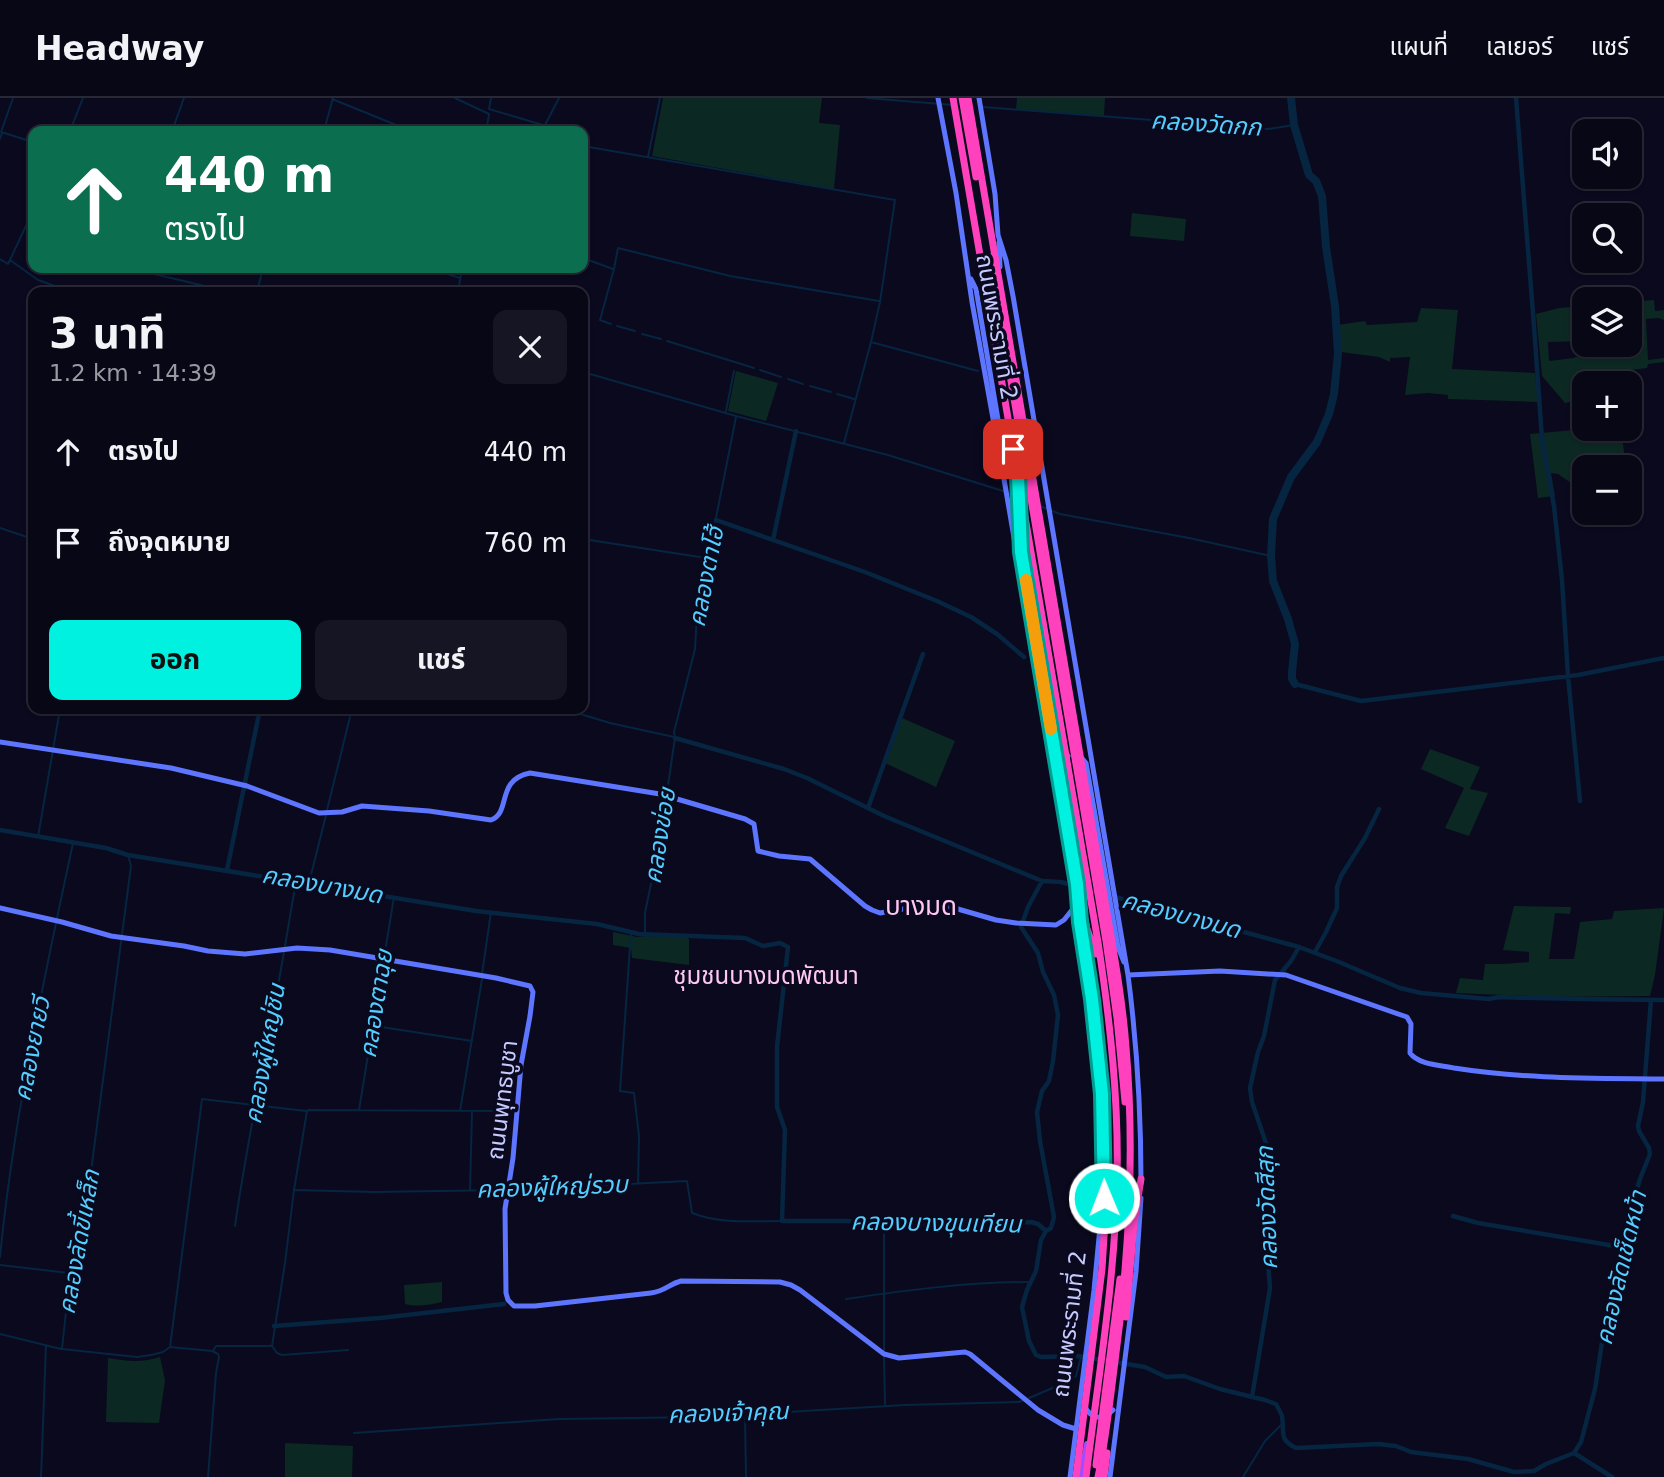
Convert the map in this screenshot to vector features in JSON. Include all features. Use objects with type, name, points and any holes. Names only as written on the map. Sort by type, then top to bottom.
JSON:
[{"type":"highway","name":"ถนนพระรามที่ 2","points":[[953,98],[1021,506],[1078,881],[1088,903],[1104,995],[1112,1091],[1115,1175],[1111,1249],[1081,1477]]},
{"type":"highway","points":[[953,98],[1108,950],[1118,1018],[1126,1170],[1122,1256],[1099,1477]]},
{"type":"highway","name":"ถนนพระรามที่ 2","points":[[965,98],[971,119],[1040,514],[1102,884],[1111,908],[1123,1010],[1129,1088],[1127,1251],[1118,1345],[1099,1477]]},
{"type":"highway","points":[[965,98],[1022,475],[1100,956],[1115,1080],[1115,1229],[1108,1306],[1081,1477]]},
{"type":"highway","points":[[1022,475],[1048,547],[1086,763]]},
{"type":"highway","points":[[1022,475],[1020,545],[1057,767]]},
{"type":"highway","points":[[1078,881],[1078,895],[1098,958]]},
{"type":"highway","points":[[1081,1477],[1085,1406],[1100,1287],[1105,1220],[1103,1174]]},
{"type":"highway","points":[[1105,1220],[1115,1175]]},
{"type":"highway","points":[[1129,1179],[1134,1223]]},
{"type":"highway","points":[[1099,1477],[1113,1410],[1141,1179]]},
{"type":"main road","name":"ถนนพระรามที่ 2","points":[[938,98],[957,193],[1007,498],[1078,881]]},
{"type":"main road","name":"ถนนพระรามที่ 2","points":[[979,99],[999,235],[1013,296],[1113,885],[1111,908],[1128,975],[1140,1102],[1141,1179],[1136,1272],[1111,1477]]},
{"type":"main road","points":[[968,273],[976,289],[1005,461],[1009,467],[1018,470],[1027,467],[1032,454],[999,258],[999,235]]},
{"type":"main road","points":[[0,743],[171,768],[244,785],[311,811],[326,813],[362,806],[429,811],[491,820],[500,813],[504,797],[513,780],[530,774],[660,794],[751,821],[756,831],[758,851],[810,859],[872,910],[887,913],[937,903],[982,917],[1025,924],[1059,925],[1072,913],[1076,905]]},
{"type":"main road","points":[[1078,881],[1057,767],[1063,759],[1071,755],[1080,756],[1086,763],[1111,908]]},
{"type":"main road","name":"ถนนพระรามที่ 2","points":[[1070,1477],[1098,1251],[1103,1174],[1102,1094],[1092,999],[1076,905],[1078,895]]},
{"type":"main road","points":[[1078,895],[1080,922]]},
{"type":"main road","name":"ถนนพุทธบูชา","points":[[0,908],[57,920],[111,936],[229,953],[245,954],[284,949],[330,950],[531,987],[533,992],[521,1065],[505,1218],[506,1293],[514,1306],[651,1293],[663,1291],[681,1281],[780,1282],[800,1290],[886,1355],[899,1358],[965,1352],[977,1358],[1031,1405],[1063,1425],[1076,1429]]},
{"type":"main road","points":[[1128,975],[1216,971],[1286,975],[1407,1017],[1411,1024],[1410,1053],[1418,1060],[1503,1075],[1664,1079]]},
{"type":"main road","points":[[1085,1406],[1090,1414],[1097,1418],[1105,1417],[1113,1410]]},
{"type":"green space","points":[[663,98],[822,98],[819,123],[840,125],[834,189],[652,156]]},
{"type":"green space","points":[[1017,98],[1105,98],[1104,116],[1016,109]]},
{"type":"green space","points":[[1132,213],[1186,219],[1184,241],[1130,236]]},
{"type":"green space","points":[[1654,300],[1655,311],[1664,310],[1664,320],[1646,319],[1648,360],[1664,358],[1664,362],[1648,364],[1647,368],[1623,371],[1572,371],[1572,402],[1565,403],[1542,376],[1536,314],[1572,307],[1572,341],[1548,342],[1549,361],[1576,357],[1642,357],[1642,301]]},
{"type":"green space","points":[[1421,308],[1458,310],[1452,369],[1535,373],[1539,402],[1448,399],[1448,395],[1428,393],[1405,395],[1410,357],[1390,358],[1390,362],[1379,357],[1341,352],[1337,325],[1365,321],[1367,325],[1417,322]]},
{"type":"green space","points":[[736,371],[778,383],[766,421],[728,411]]},
{"type":"green space","points":[[1572,430],[1572,441],[1623,441],[1624,455],[1572,455],[1572,484],[1558,474],[1551,473],[1555,496],[1538,498],[1530,434]]},
{"type":"green space","points":[[902,718],[955,741],[936,787],[885,763]]},
{"type":"green space","points":[[1430,749],[1480,767],[1470,789],[1488,793],[1469,836],[1445,828],[1464,788],[1421,769]]},
{"type":"green space","points":[[1514,906],[1571,907],[1570,914],[1555,913],[1549,959],[1574,959],[1580,922],[1612,919],[1614,911],[1664,908],[1650,996],[1553,997],[1456,993],[1460,978],[1483,980],[1485,964],[1529,962],[1529,952],[1503,950]]},
{"type":"green space","points":[[613,932],[637,937],[685,937],[689,939],[689,965],[632,958],[631,948],[613,945]]},
{"type":"green space","points":[[442,1282],[442,1302],[405,1304],[404,1285]]},
{"type":"green space","points":[[160,1357],[165,1380],[159,1423],[106,1422],[108,1358],[134,1361]]},
{"type":"green space","points":[[285,1443],[353,1446],[352,1477],[285,1477]]},
{"type":"waterway","points":[[1,132],[13,98]]},
{"type":"waterway","points":[[72,126],[83,98]]},
{"type":"waterway","points":[[174,126],[184,98]]},
{"type":"waterway","points":[[325,126],[333,98]]},
{"type":"waterway","points":[[455,98],[489,114]]},
{"type":"waterway","points":[[489,109],[491,98]]},
{"type":"waterway","points":[[545,125],[559,98]]},
{"type":"waterway","points":[[648,157],[660,98]]},
{"type":"waterway","name":"คลองวัดกก","points":[[867,98],[953,105]]},
{"type":"waterway","points":[[1291,98],[1294,125],[1309,175],[1316,181],[1322,196],[1338,354],[1329,414],[1317,442],[1291,477],[1273,519],[1273,581],[1295,644],[1292,672],[1295,684]]},
{"type":"waterway","points":[[1516,98],[1542,439],[1554,506],[1562,580],[1580,801]]},
{"type":"waterway","points":[[332,99],[399,126]]},
{"type":"waterway","name":"คลองวัดกก","points":[[983,107],[1268,129],[1294,125]]},
{"type":"waterway","points":[[489,109],[546,126]]},
{"type":"waterway","points":[[487,126],[489,115]]},
{"type":"waterway","points":[[1,132],[28,140]]},
{"type":"waterway","points":[[0,139],[2,133]]},
{"type":"waterway","points":[[588,147],[895,200],[880,302],[844,443]]},
{"type":"waterway","points":[[0,259],[8,264],[28,222]]},
{"type":"waterway","points":[[611,324],[600,320],[618,248],[730,276],[879,301]]},
{"type":"waterway","points":[[10,260],[28,273]]},
{"type":"waterway","points":[[588,260],[613,269]]},
{"type":"waterway","points":[[28,273],[38,280],[58,287]]},
{"type":"waterway","points":[[150,273],[209,287]]},
{"type":"waterway","points":[[258,287],[262,273]]},
{"type":"waterway","points":[[444,273],[460,278]]},
{"type":"waterway","points":[[459,287],[461,273]]},
{"type":"waterway","points":[[617,326],[635,331]]},
{"type":"waterway","points":[[642,334],[661,339]]},
{"type":"waterway","points":[[667,341],[754,368]]},
{"type":"waterway","points":[[871,342],[978,371]]},
{"type":"waterway","points":[[760,370],[781,377]]},
{"type":"waterway","points":[[726,411],[734,371]]},
{"type":"waterway","points":[[588,373],[736,416],[888,455],[1003,491]]},
{"type":"waterway","points":[[788,379],[803,384]]},
{"type":"waterway","points":[[810,386],[831,392]]},
{"type":"waterway","points":[[837,394],[854,399]]},
{"type":"waterway","name":"คลองตาโฮ้","points":[[667,792],[674,732],[695,649],[697,614],[736,417]]},
{"type":"waterway","points":[[773,540],[796,431]]},
{"type":"waterway","points":[[1008,493],[1019,498]]},
{"type":"waterway","points":[[1040,506],[1060,514],[1271,556]]},
{"type":"waterway","points":[[716,520],[865,572],[937,601],[971,617],[1024,657]]},
{"type":"waterway","points":[[0,528],[28,537]]},
{"type":"waterway","points":[[588,540],[706,558]]},
{"type":"waterway","points":[[868,808],[923,654]]},
{"type":"waterway","points":[[1295,684],[1361,701],[1578,675],[1664,658]]},
{"type":"waterway","points":[[38,837],[59,714]]},
{"type":"waterway","points":[[227,870],[259,714]]},
{"type":"waterway","points":[[327,810],[351,714]]},
{"type":"waterway","points":[[580,714],[674,737]]},
{"type":"waterway","name":"คลองบางมด","points":[[675,738],[784,769],[884,816],[1042,881],[1061,882],[1100,893]]},
{"type":"waterway","name":"คลองข่อย","points":[[645,934],[645,913],[666,798]]},
{"type":"waterway","points":[[1315,952],[1337,908],[1337,887],[1341,876],[1365,838],[1379,809]]},
{"type":"waterway","points":[[309,883],[326,815]]},
{"type":"waterway","name":"คลองบางขุนเทียน","points":[[0,830],[106,848],[128,855],[476,911],[597,924],[639,934],[745,938],[763,946],[780,943],[788,947],[777,1047],[777,1107],[785,1130],[782,1221],[1038,1224],[1046,1231],[1041,1240],[1036,1271],[1022,1307],[1029,1341],[1036,1355],[1078,1356],[1145,1367],[1166,1377],[1184,1376],[1220,1389],[1265,1400],[1276,1404],[1282,1416],[1284,1438],[1296,1448],[1378,1444],[1396,1446],[1411,1452],[1468,1459],[1514,1472],[1534,1471],[1574,1453]]},
{"type":"waterway","name":"คลองยายวี","points":[[57,918],[73,843]]},
{"type":"waterway","name":"คลองลัดขี้เหล็ก","points":[[128,855],[131,866],[87,1202],[81,1243],[70,1274],[62,1349],[137,1357],[163,1352],[170,1347],[212,1351],[218,1354],[208,1477]]},
{"type":"waterway","name":"คลองผู้ใหญ่ชิน","points":[[285,946],[296,881]]},
{"type":"waterway","points":[[1042,881],[1021,927],[1038,953],[1054,995],[1058,1015],[1049,1081],[1042,1091],[1037,1112],[1054,1217],[1051,1228],[1046,1231]]},
{"type":"waterway","name":"คลองตาฉุย","points":[[359,1110],[394,897]]},
{"type":"waterway","name":"คลองบางมด","points":[[1115,897],[1299,947],[1400,988],[1421,993],[1489,999],[1664,1000]]},
{"type":"waterway","points":[[482,974],[491,912]]},
{"type":"waterway","name":"คลองยายวี","points":[[0,1257],[16,1131],[56,923]]},
{"type":"waterway","points":[[631,932],[620,1091],[634,1093],[639,1136],[638,1184]]},
{"type":"waterway","name":"คลองวัดสีสุก","points":[[1252,1397],[1270,1288],[1263,1196],[1270,1155],[1250,1088],[1275,980],[1299,947]]},
{"type":"waterway","name":"คลองผู้ใหญ่ชิน","points":[[235,1226],[284,952]]},
{"type":"waterway","points":[[460,1111],[482,979]]},
{"type":"waterway","name":"คลองลัดเช็ดหน้า","points":[[1574,1453],[1581,1442],[1595,1389],[1607,1309],[1626,1227],[1650,1154],[1638,1126],[1643,1102],[1651,1000]]},
{"type":"waterway","points":[[375,1026],[472,1041]]},
{"type":"waterway","points":[[170,1347],[202,1099],[306,1111]]},
{"type":"waterway","points":[[213,1351],[216,1346],[272,1346],[308,1110],[513,1111]]},
{"type":"waterway","points":[[470,1190],[472,1112]]},
{"type":"waterway","name":"คลองผู้ใหญ่รวบ","points":[[511,1190],[687,1181],[692,1213],[725,1220],[782,1221]]},
{"type":"waterway","name":"คลองผู้ใหญ่รวบ","points":[[294,1190],[505,1190]]},
{"type":"waterway","points":[[1453,1216],[1478,1223],[1621,1247]]},
{"type":"waterway","points":[[884,1223],[884,1351]]},
{"type":"waterway","points":[[0,1265],[69,1273]]},
{"type":"waterway","points":[[846,1299],[938,1287],[1031,1282]]},
{"type":"waterway","points":[[274,1326],[380,1318],[504,1304]]},
{"type":"waterway","points":[[0,1334],[61,1349]]},
{"type":"waterway","points":[[41,1477],[46,1345]]},
{"type":"waterway","points":[[272,1346],[282,1355],[348,1350]]},
{"type":"waterway","points":[[884,1357],[885,1404]]},
{"type":"waterway","name":"คลองเจ้าคุณ","points":[[1029,1398],[1076,1376],[1081,1357]]},
{"type":"waterway","name":"คลองเจ้าคุณ","points":[[354,1433],[559,1419],[703,1417],[1024,1400]]},
{"type":"waterway","points":[[745,1415],[746,1477]]},
{"type":"waterway","points":[[1243,1477],[1265,1441],[1282,1424]]},
{"type":"waterway","name":"คลองบางขุนเทียน","points":[[1574,1453],[1612,1477]]},
{"type":"slow traffic","points":[[1026,580],[1051,729]]},
{"type":"district","name":"บางมด","points":[[921,906]]},
{"type":"district","name":"ชุมชนบางมดพัฒนา","points":[[766,976]]},
{"type":"route","points":[[1013,449],[1018,475],[1021,552],[1077,884],[1092,999],[1102,1094],[1104,1198]]}]
